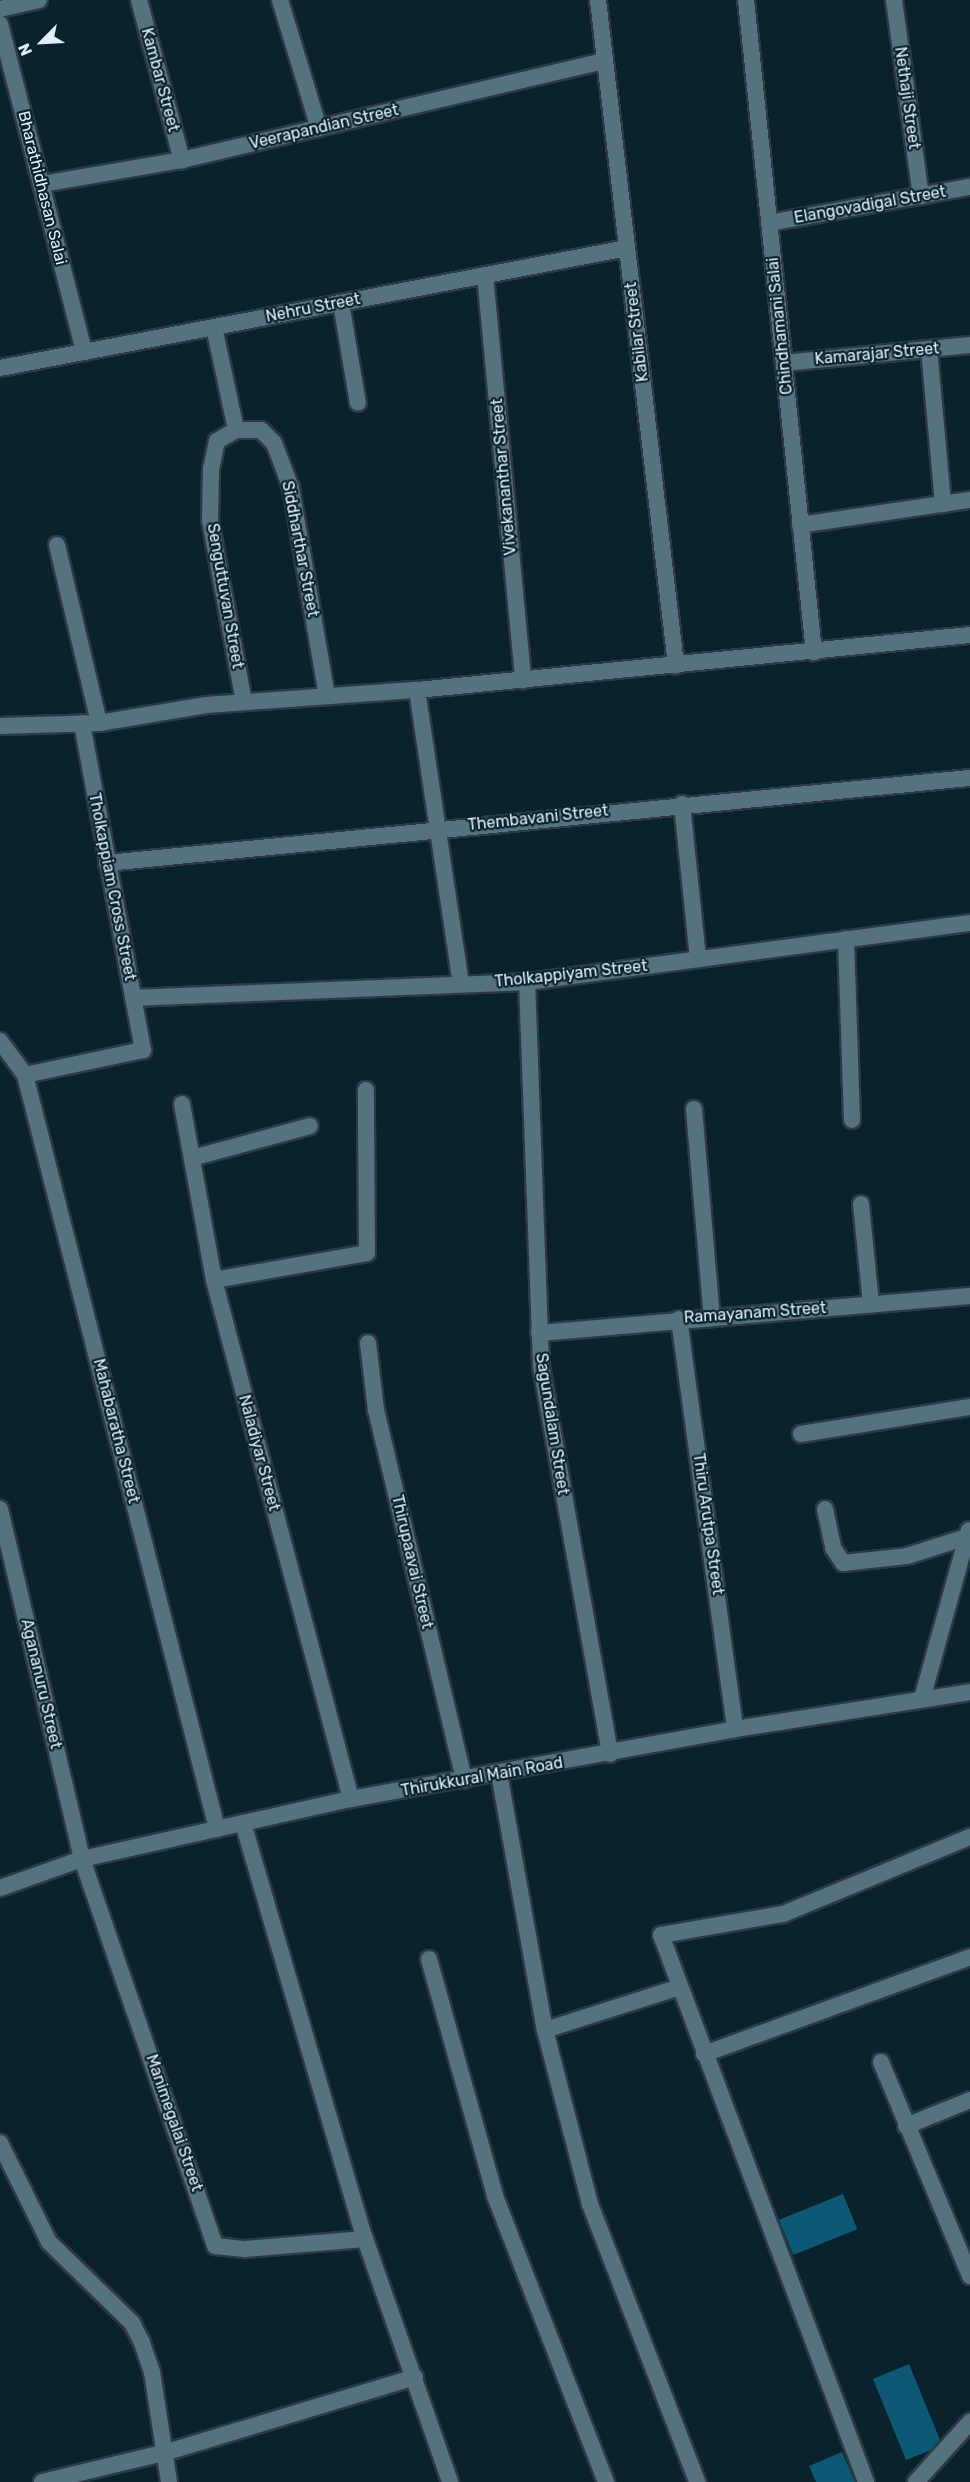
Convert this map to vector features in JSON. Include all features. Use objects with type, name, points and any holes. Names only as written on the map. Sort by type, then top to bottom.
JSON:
[{"type":"street","points":[[0,9],[39,0]]},
{"type":"street","name":"Kambar Street","points":[[139,0],[182,160]]},
{"type":"street","points":[[280,0],[319,128]]},
{"type":"street","name":"Kabilar Street","points":[[598,0],[676,665]]},
{"type":"street","name":"Chindhamani Salai","points":[[746,0],[814,652]]},
{"type":"street","name":"Nethaji Street","points":[[894,0],[921,196]]},
{"type":"street","name":"Bharathidhasan Salai","points":[[0,24],[84,352]]},
{"type":"street","name":"Veerapandian Street","points":[[42,184],[182,160],[605,61]]},
{"type":"street","name":"Elangovadigal Street","points":[[769,223],[970,187]]},
{"type":"street","name":"Nehru Street","points":[[0,368],[627,248]]},
{"type":"street","name":"Vivekananthar Street","points":[[485,275],[524,680]]},
{"type":"street","points":[[341,303],[358,403]]},
{"type":"street","points":[[214,327],[236,430]]},
{"type":"street","name":"Kamarajar Street","points":[[784,363],[970,345]]},
{"type":"street","points":[[929,349],[943,504]]},
{"type":"street","name":"Siddharthar Street","points":[[236,430],[261,430],[274,443],[291,488],[327,696]]},
{"type":"street","name":"Senguttuvan Street","points":[[236,430],[217,441],[211,469],[210,520],[244,701]]},
{"type":"street","points":[[800,525],[970,500]]},
{"type":"street","points":[[57,545],[99,723]]},
{"type":"street","points":[[0,726],[99,723],[244,701],[417,690],[970,635]]},
{"type":"street","points":[[417,690],[461,983]]},
{"type":"street","name":"Tholkappiam Cross Street","points":[[26,1075],[143,1050],[82,724]]},
{"type":"street","name":"Thembavani Street","points":[[107,863],[437,828],[970,778]]},
{"type":"street","points":[[682,804],[698,959]]},
{"type":"street","name":"Tholkappiyam Street","points":[[133,998],[527,982],[970,923]]},
{"type":"street","points":[[846,939],[852,1120]]},
{"type":"street","name":"Sagundalam Street","points":[[527,982],[541,1366],[610,1754]]},
{"type":"street","name":"Mahabaratha Street","points":[[0,1041],[26,1075],[217,1829]]},
{"type":"street","points":[[214,1280],[367,1252],[366,1090]]},
{"type":"street","name":"Naladiyar Street","points":[[182,1104],[214,1280],[351,1799]]},
{"type":"street","points":[[694,1109],[712,1318]]},
{"type":"street","points":[[192,1158],[310,1126]]},
{"type":"street","points":[[861,1204],[871,1305]]},
{"type":"street","name":"Ramayanam Street","points":[[539,1333],[680,1319],[970,1296]]},
{"type":"street","name":"Thiru Arutpa Street","points":[[680,1319],[735,1729]]},
{"type":"street","name":"Thirupaavai Street","points":[[368,1343],[376,1410],[464,1780]]},
{"type":"street","points":[[801,1434],[970,1407]]},
{"type":"street","name":"Agananuru Street","points":[[0,1509],[82,1859]]},
{"type":"street","points":[[825,1509],[833,1548],[843,1563],[907,1556],[968,1540]]},
{"type":"street","points":[[922,1699],[968,1540]]},
{"type":"street","name":"Thirukkural Main Road","points":[[0,1888],[82,1859],[351,1799],[610,1754],[735,1729],[970,1692]]},
{"type":"street","points":[[499,1773],[545,2030],[590,2204],[697,2482]]},
{"type":"street","points":[[243,1823],[365,2239],[450,2482]]},
{"type":"street","points":[[866,2482],[704,2054],[662,1935],[783,1914],[970,1837]]},
{"type":"street","name":"Manimegalai Street","points":[[82,1859],[215,2246],[245,2249],[365,2239]]},
{"type":"street","points":[[704,2054],[970,1957]]},
{"type":"street","points":[[429,1959],[495,2196],[606,2482]]},
{"type":"street","points":[[545,2030],[680,1988]]},
{"type":"street","points":[[881,2062],[970,2276]]},
{"type":"street","points":[[906,2126],[970,2100]]},
{"type":"street","points":[[0,2143],[49,2242],[132,2323],[142,2343],[152,2372],[167,2452],[169,2482]]},
{"type":"street","points":[[42,2482],[167,2452],[415,2377]]},
{"type":"street","points":[[921,2480],[970,2422]]},
{"type":"building","points":[[843,2194],[857,2229],[793,2255],[779,2220]]},
{"type":"building","points":[[909,2364],[940,2440],[931,2450],[906,2460],[873,2379]]},
{"type":"building","points":[[842,2452],[855,2482],[816,2482],[809,2466]]}]
